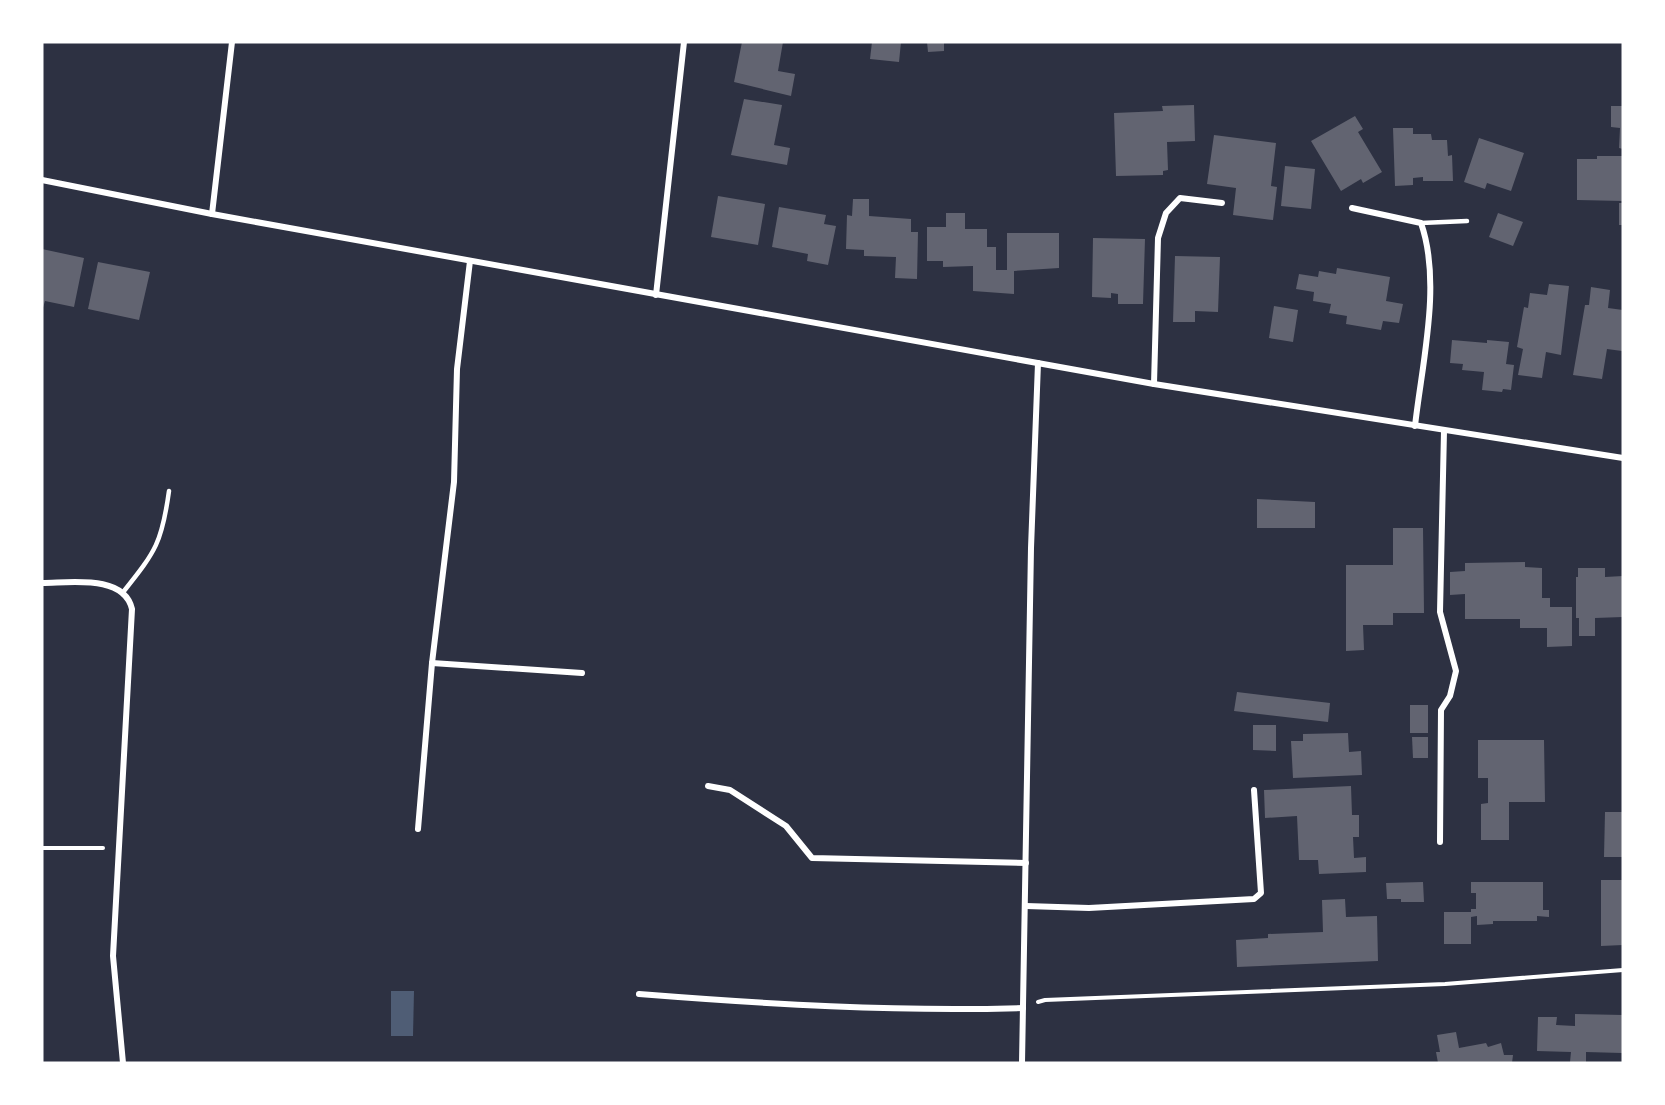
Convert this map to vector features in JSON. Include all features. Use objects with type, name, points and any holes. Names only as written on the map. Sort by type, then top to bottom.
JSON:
[{"type":"street","points":[[212,214],[232,42]]},
{"type":"street","points":[[656,295],[684,42]]},
{"type":"street","points":[[42,180],[212,214],[1154,384],[1623,458]]},
{"type":"street","points":[[1154,384],[1158,238],[1166,213],[1180,198],[1222,203]]},
{"type":"street","points":[[1352,208],[1420,223],[1432,279],[1415,426]]},
{"type":"street","points":[[418,829],[432,663],[454,482],[457,369],[470,261]]},
{"type":"street","points":[[1022,1063],[1031,548],[1038,363]]},
{"type":"street","points":[[1440,842],[1441,710],[1450,696],[1456,671],[1440,612],[1444,431]]},
{"type":"street","points":[[42,583],[105,585],[124,591],[132,609],[112,956],[123,1063]]},
{"type":"street","points":[[432,663],[582,673]]},
{"type":"street","points":[[708,786],[730,790],[786,826],[812,858],[1026,863]]},
{"type":"street","points":[[1026,906],[1089,908],[1254,899],[1261,893],[1254,790]]},
{"type":"street","points":[[639,994],[801,1004],[970,1010],[1023,1008]]},
{"type":"lane","points":[[1420,223],[1467,221]]},
{"type":"lane","points":[[124,591],[151,557],[163,532],[169,490]]},
{"type":"path","points":[[42,848],[119,848]]},
{"type":"path","points":[[1023,1008],[1045,1000],[1445,984],[1623,970]]},
{"type":"water","points":[[391,991],[414,991],[413,1036],[391,1036]]},
{"type":"building","points":[[742,42],[783,42],[778,71],[795,74],[791,96],[734,82]]},
{"type":"building","points":[[872,42],[901,42],[899,62],[870,59]]},
{"type":"building","points":[[927,42],[944,42],[944,51],[928,52]]},
{"type":"building","points":[[744,99],[782,105],[774,145],[790,148],[787,165],[731,155]]},
{"type":"building","points":[[1194,105],[1195,141],[1167,142],[1168,170],[1163,171],[1163,175],[1116,176],[1114,113],[1163,111],[1162,106]]},
{"type":"building","points":[[1611,106],[1623,106],[1623,149],[1619,148],[1620,128],[1611,127]]},
{"type":"building","points":[[1355,116],[1363,129],[1358,132],[1382,172],[1363,183],[1361,179],[1341,191],[1311,141]]},
{"type":"building","points":[[1393,128],[1413,128],[1413,134],[1431,134],[1432,140],[1447,140],[1448,156],[1452,155],[1453,181],[1423,181],[1423,177],[1413,178],[1413,185],[1395,186]]},
{"type":"building","points":[[1214,135],[1276,143],[1271,186],[1277,187],[1273,220],[1233,215],[1236,188],[1207,184]]},
{"type":"building","points":[[1479,138],[1524,153],[1511,191],[1487,183],[1485,189],[1464,182]]},
{"type":"building","points":[[1597,156],[1623,156],[1623,201],[1577,200],[1577,159],[1597,159]]},
{"type":"building","points":[[1285,166],[1315,169],[1311,209],[1281,206]]},
{"type":"building","points":[[718,196],[765,204],[758,245],[711,237]]},
{"type":"building","points":[[853,199],[869,199],[869,216],[911,219],[911,232],[918,232],[917,279],[895,278],[896,257],[864,256],[864,250],[846,249],[847,215],[852,216]]},
{"type":"building","points":[[1619,203],[1623,203],[1623,225],[1619,225]]},
{"type":"building","points":[[779,207],[826,215],[824,224],[836,226],[828,265],[807,261],[808,254],[772,247]]},
{"type":"building","points":[[946,213],[965,213],[965,229],[987,229],[987,247],[996,247],[996,270],[1007,270],[1007,233],[1059,233],[1059,268],[1014,271],[1014,294],[973,291],[973,266],[943,267],[943,261],[927,261],[927,227],[946,227]]},
{"type":"building","points":[[1498,213],[1523,222],[1513,246],[1489,237]]},
{"type":"building","points":[[1093,238],[1145,239],[1143,304],[1118,304],[1118,294],[1111,293],[1111,298],[1092,297]]},
{"type":"building","points":[[42,249],[84,258],[74,307],[45,301],[42,311]]},
{"type":"building","points":[[1175,256],[1220,257],[1218,312],[1195,311],[1195,322],[1173,322]]},
{"type":"building","points":[[98,262],[150,272],[139,320],[88,309]]},
{"type":"building","points":[[1337,268],[1390,277],[1386,301],[1403,304],[1399,323],[1383,321],[1381,330],[1346,324],[1347,316],[1329,313],[1331,304],[1313,301],[1314,292],[1296,289],[1299,274],[1318,277],[1319,271],[1336,274]]},
{"type":"building","points":[[1549,284],[1569,286],[1561,355],[1546,352],[1542,378],[1518,375],[1523,349],[1517,347],[1524,307],[1528,308],[1530,293],[1547,295]]},
{"type":"building","points":[[1591,287],[1610,290],[1608,308],[1623,310],[1622,351],[1607,349],[1602,379],[1573,375],[1585,305],[1589,305]]},
{"type":"building","points":[[1274,306],[1298,310],[1293,342],[1269,338]]},
{"type":"building","points":[[1452,340],[1509,342],[1506,364],[1514,365],[1511,390],[1503,389],[1502,392],[1482,390],[1484,372],[1462,370],[1463,364],[1450,363]]},
{"type":"building","points":[[1257,499],[1315,502],[1315,528],[1257,528]]},
{"type":"building","points":[[1393,528],[1423,528],[1424,613],[1393,613],[1393,625],[1363,625],[1364,650],[1346,651],[1346,565],[1393,565]]},
{"type":"building","points":[[1525,562],[1525,567],[1542,568],[1542,598],[1550,598],[1550,607],[1572,607],[1572,646],[1547,647],[1547,628],[1520,628],[1520,619],[1465,619],[1465,594],[1450,595],[1450,572],[1465,571],[1465,563]]},
{"type":"building","points":[[1578,568],[1605,568],[1605,577],[1623,576],[1623,617],[1595,618],[1595,636],[1579,636],[1579,618],[1576,618]]},
{"type":"building","points":[[1237,692],[1330,703],[1328,722],[1234,711]]},
{"type":"building","points":[[1410,705],[1428,705],[1428,733],[1410,733]]},
{"type":"building","points":[[1253,725],[1276,725],[1276,751],[1253,750]]},
{"type":"building","points":[[1348,733],[1349,752],[1361,751],[1362,775],[1293,778],[1291,741],[1303,741],[1303,734]]},
{"type":"building","points":[[1412,737],[1428,737],[1428,758],[1413,758]]},
{"type":"building","points":[[1478,740],[1544,740],[1545,802],[1509,802],[1509,840],[1481,840],[1481,804],[1488,803],[1488,778],[1478,778]]},
{"type":"building","points":[[1351,786],[1352,815],[1359,815],[1359,837],[1353,837],[1354,858],[1366,857],[1366,872],[1319,874],[1318,860],[1299,860],[1297,816],[1265,818],[1264,790]]},
{"type":"building","points":[[1605,812],[1623,812],[1623,857],[1604,857]]},
{"type":"building","points":[[1601,880],[1623,880],[1623,945],[1601,946]]},
{"type":"building","points":[[1423,882],[1424,902],[1401,902],[1401,899],[1387,899],[1386,883]]},
{"type":"building","points":[[1471,882],[1543,882],[1543,910],[1549,910],[1549,917],[1537,916],[1537,921],[1493,921],[1493,924],[1477,925],[1477,916],[1471,917],[1471,944],[1444,944],[1444,912],[1471,912],[1471,909],[1476,909],[1476,893],[1471,893]]},
{"type":"building","points":[[1345,899],[1346,917],[1377,916],[1378,961],[1237,967],[1236,940],[1268,938],[1268,934],[1323,932],[1322,900]]},
{"type":"building","points":[[1575,1014],[1623,1015],[1622,1053],[1586,1052],[1586,1063],[1570,1062],[1571,1052],[1537,1051],[1538,1017],[1557,1017],[1556,1025],[1575,1026]]},
{"type":"building","points":[[1456,1032],[1459,1048],[1486,1043],[1488,1047],[1501,1043],[1504,1055],[1513,1055],[1512,1063],[1438,1063],[1436,1052],[1440,1052],[1437,1035]]}]
